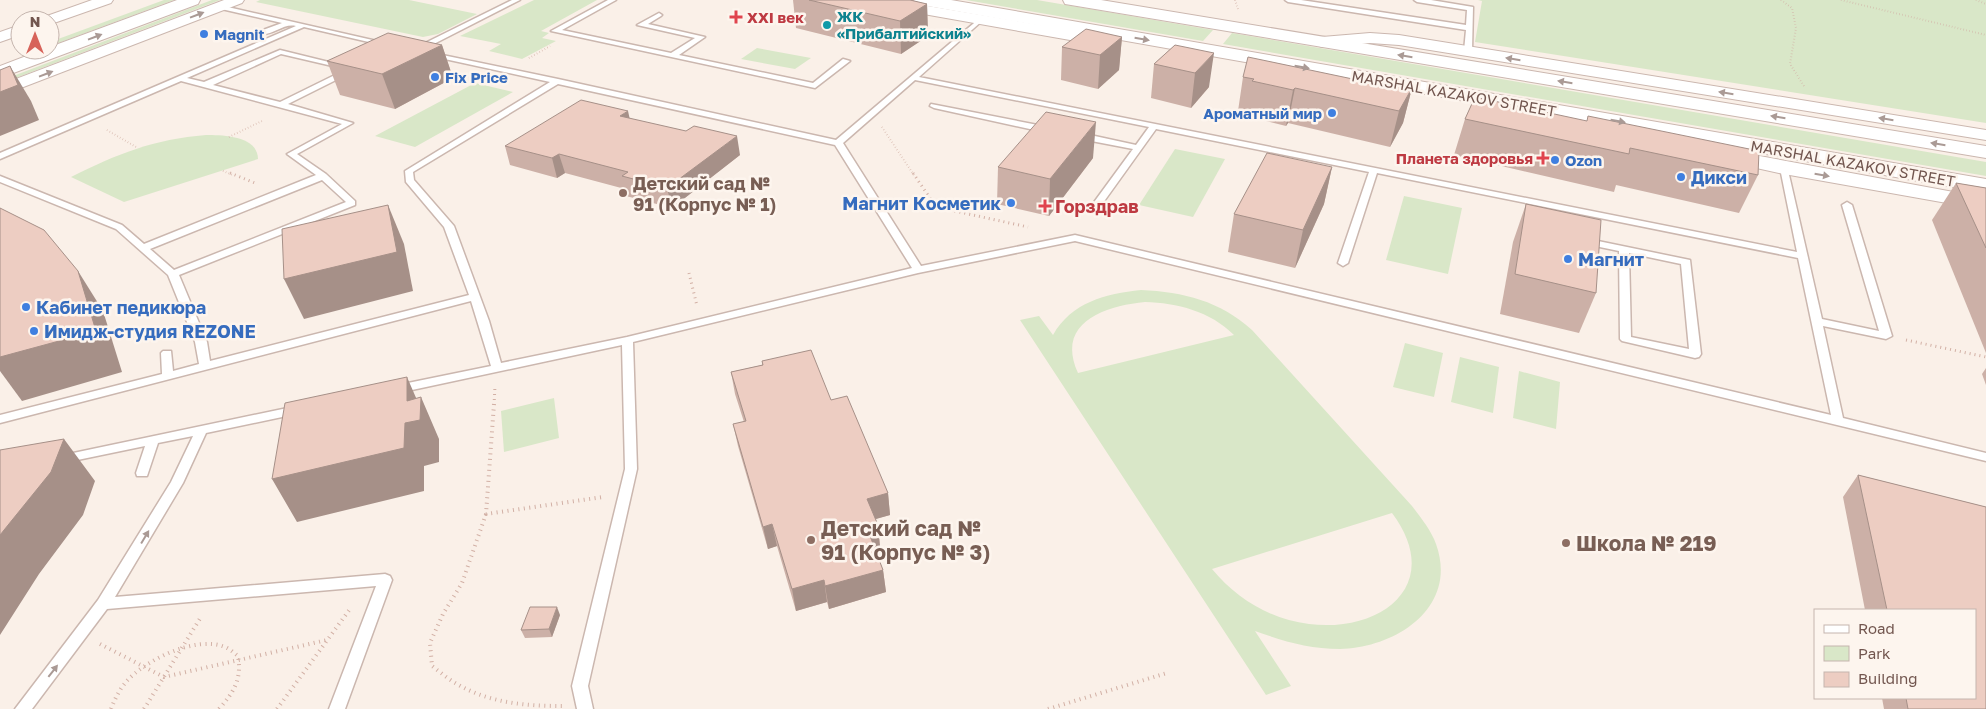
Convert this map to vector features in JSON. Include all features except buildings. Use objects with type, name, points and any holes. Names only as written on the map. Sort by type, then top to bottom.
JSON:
[{"type":"street","points":[[60,16],[106,0]]},
{"type":"street","points":[[60,31],[147,0]]},
{"type":"street","points":[[0,72],[192,0]]},
{"type":"street","points":[[0,91],[237,0]]},
{"type":"street","points":[[867,0],[1070,35],[1107,32]]},
{"type":"street","name":"MARSHAL KAZAKOV STREET","points":[[922,0],[1986,186]]},
{"type":"street","name":"MARSHAL KAZAKOV STREET","points":[[1071,0],[1986,152]]},
{"type":"street","points":[[1322,42],[1370,38],[1386,39],[1986,135]]},
{"type":"street","points":[[1641,125],[1684,144],[1720,155],[1986,204]]},
{"type":"lane","points":[[416,50],[517,0]]},
{"type":"lane","points":[[613,0],[555,31],[815,86],[846,61]]},
{"type":"lane","points":[[1288,0],[1469,28]]},
{"type":"lane","points":[[1417,0],[1471,8],[1468,51]]},
{"type":"lane","points":[[219,7],[397,46]]},
{"type":"lane","points":[[658,15],[641,25],[701,38],[672,56]]},
{"type":"lane","points":[[838,143],[980,20]]},
{"type":"lane","points":[[266,32],[289,22]]},
{"type":"lane","points":[[0,156],[302,25]]},
{"type":"lane","points":[[406,48],[838,143],[918,270]]},
{"type":"lane","points":[[204,85],[280,52],[355,69],[280,105]]},
{"type":"lane","points":[[173,274],[352,203],[323,176],[291,154],[349,123],[179,78]]},
{"type":"lane","points":[[914,78],[1374,170],[1550,210],[1594,214],[1803,256]]},
{"type":"lane","points":[[497,368],[484,321],[448,226],[409,180],[409,171],[558,81]]},
{"type":"lane","points":[[934,106],[1060,132]]},
{"type":"lane","points":[[1097,205],[1154,126]]},
{"type":"lane","points":[[1070,134],[1138,148]]},
{"type":"lane","points":[[1784,168],[1838,421]]},
{"type":"lane","points":[[1343,262],[1374,170]]},
{"type":"lane","points":[[143,248],[323,176]]},
{"type":"lane","points":[[0,179],[119,227],[173,274],[201,342],[205,367]]},
{"type":"lane","points":[[1817,321],[1886,336],[1847,205]]},
{"type":"lane","points":[[1594,214],[1589,242],[1624,249],[1686,262],[1694,354],[1626,338],[1624,249]]},
{"type":"lane","points":[[382,392],[627,340],[918,270],[1075,238],[1986,457]]},
{"type":"lane","points":[[0,419],[475,297]]},
{"type":"lane","points":[[584,708],[580,686],[632,469],[627,340]]},
{"type":"lane","points":[[167,352],[168,376]]},
{"type":"lane","points":[[48,462],[306,408]]},
{"type":"lane","points":[[23,709],[82,635],[103,604],[177,483],[201,431]]},
{"type":"lane","points":[[142,473],[153,440]]},
{"type":"lane","points":[[103,604],[385,580],[337,709]]},
{"type":"path","points":[[1781,0],[1792,8],[1796,28],[1790,64],[1807,90]]},
{"type":"path","points":[[1840,0],[1986,36]]},
{"type":"path","points":[[1976,0],[1986,4]]},
{"type":"path","points":[[507,70],[571,35]]},
{"type":"path","points":[[229,137],[290,107]]},
{"type":"path","points":[[873,113],[936,207],[1029,228]]},
{"type":"path","points":[[87,118],[136,147]]},
{"type":"path","points":[[223,171],[259,185]]},
{"type":"path","points":[[689,273],[697,307]]},
{"type":"path","points":[[1886,336],[1986,357]]},
{"type":"path","points":[[497,368],[486,514],[462,583],[443,614],[430,643],[432,666],[458,685],[490,698],[537,706],[584,708]]},
{"type":"path","points":[[486,514],[626,494]]},
{"type":"path","points":[[276,709],[369,582]]},
{"type":"path","points":[[144,709],[214,595]]},
{"type":"path","points":[[82,635],[164,677],[327,640]]},
{"type":"path","points":[[111,709],[112,701],[128,680],[145,666],[182,648],[204,643],[225,646],[238,656],[242,673],[234,692],[219,709]]},
{"type":"path","points":[[1048,709],[1167,673]]},
{"type":"green space","points":[[164,0],[174,0],[60,42],[60,38]]},
{"type":"green space","points":[[212,0],[220,0],[0,84],[0,81],[55,60],[60,60],[60,58]]},
{"type":"green space","points":[[260,0],[409,0],[477,14],[438,34],[423,37],[256,2]]},
{"type":"green space","points":[[534,0],[597,0],[541,31],[549,33],[542,38],[556,41],[522,59],[489,51],[501,44],[460,36]]},
{"type":"green space","points":[[966,0],[1037,0],[1213,30],[1203,41]]},
{"type":"green space","points":[[1478,0],[1986,0],[1986,123],[1475,42],[1482,1]]},
{"type":"green space","points":[[1232,33],[1986,162],[1986,176],[1223,44]]},
{"type":"green space","points":[[757,48],[811,58],[795,69],[741,59]]},
{"type":"green space","points":[[475,83],[513,92],[415,147],[375,136]]},
{"type":"green space","points":[[206,135],[238,138],[246,141],[256,151],[258,159],[124,202],[71,177],[104,161],[136,149],[169,140]]},
{"type":"green space","points":[[1175,149],[1225,159],[1193,217],[1139,205]]},
{"type":"green space","points":[[1404,196],[1462,208],[1448,274],[1386,260]]},
{"type":"green space","points":[[1141,290],[1172,293],[1201,300],[1240,320],[1252,330],[1412,506],[1434,539],[1441,567],[1438,587],[1430,605],[1417,620],[1401,632],[1381,641],[1361,647],[1340,649],[1296,644],[1255,631],[1291,686],[1266,695],[1020,320],[1039,316],[1053,335],[1061,324],[1080,307],[1102,297]],"holes":[[[1145,302],[1169,304],[1204,314],[1234,335],[1078,373],[1073,356],[1073,341],[1078,330],[1088,320],[1100,313],[1129,304]],[[1392,513],[1407,539],[1412,562],[1408,582],[1398,598],[1381,612],[1360,620],[1336,625],[1309,624],[1281,618],[1243,598],[1232,590],[1212,569]]]},
{"type":"green space","points":[[1405,343],[1443,353],[1434,397],[1393,387]]},
{"type":"green space","points":[[1460,357],[1499,367],[1493,413],[1451,402]]},
{"type":"green space","points":[[1519,371],[1560,382],[1556,429],[1513,418]]},
{"type":"green space","points":[[554,398],[559,438],[504,452],[501,411]]},
{"type":"place","name":"XXI век","points":[[736,17]]},
{"type":"place","name":"ЖК «Прибалтийский»","points":[[827,25]]},
{"type":"place","name":"Magnit","points":[[204,34]]},
{"type":"place","name":"Fix Price","points":[[435,77]]},
{"type":"place","name":"Ароматный мир","points":[[1332,113]]},
{"type":"place","name":"Планета здоровья","points":[[1543,158]]},
{"type":"place","name":"Ozon","points":[[1555,160]]},
{"type":"place","name":"Дикси","points":[[1681,177]]},
{"type":"place","name":"Детский сад № 91 (Корпус № 1)","points":[[623,193]]},
{"type":"place","name":"Магнит Косметик","points":[[1011,203]]},
{"type":"place","name":"Горздрав","points":[[1045,206]]},
{"type":"place","name":"Магнит","points":[[1568,259]]},
{"type":"place","name":"Кабинет педикюра","points":[[26,307]]},
{"type":"place","name":"Имидж-студия REZONE","points":[[34,331]]},
{"type":"place","name":"Детский сад № 91 (Корпус № 3)","points":[[811,540]]},
{"type":"place","name":"Школа № 219","points":[[1566,543]]}]
